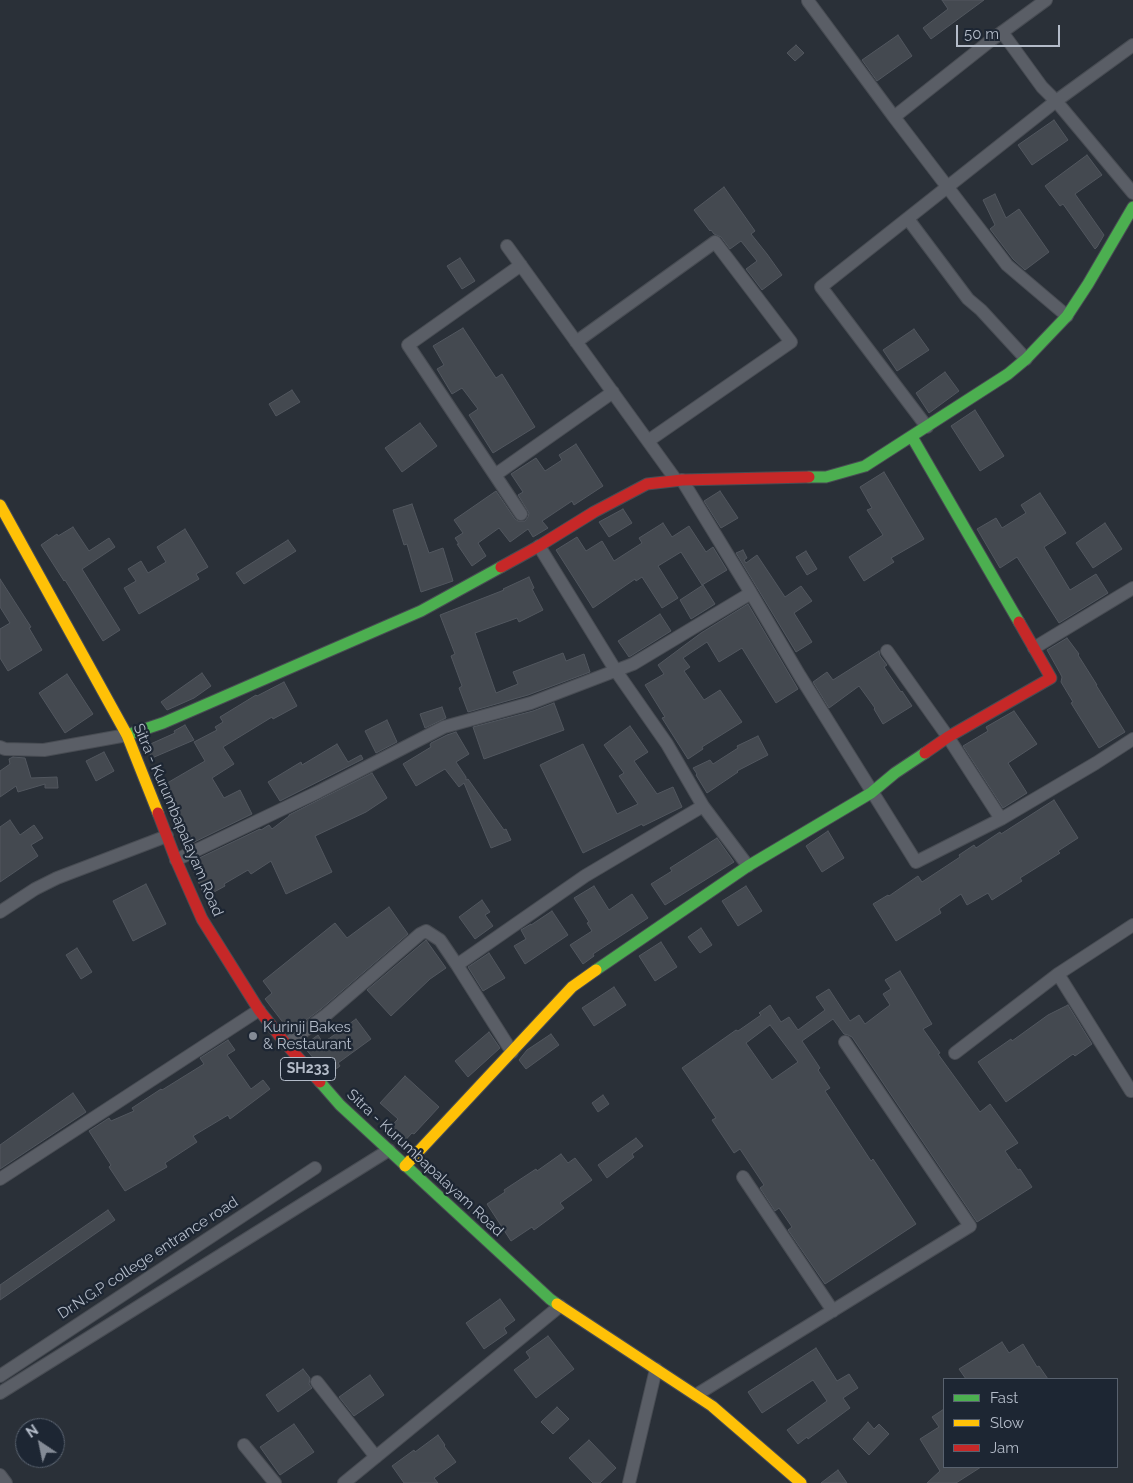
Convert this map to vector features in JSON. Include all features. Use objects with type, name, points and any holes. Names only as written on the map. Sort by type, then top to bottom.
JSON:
[{"type":"street","points":[[894,117],[1046,0]]},
{"type":"street","points":[[808,1],[946,188],[1006,265],[1067,316]]},
{"type":"street","points":[[1002,32],[1042,87],[1056,101],[1133,193]]},
{"type":"street","points":[[927,427],[822,288],[1056,101],[1133,45]]},
{"type":"street","points":[[0,747],[5,749],[44,750],[127,735],[172,720],[421,611],[539,546],[624,495],[647,484],[679,480],[826,477],[865,466],[1008,374],[1026,359],[1067,316],[1088,284],[1133,206]]},
{"type":"street","points":[[908,219],[968,299],[981,310],[1026,359]]},
{"type":"street","points":[[576,342],[715,242],[790,342],[648,441]]},
{"type":"street","points":[[507,246],[648,441],[679,480],[751,593],[800,676],[916,862],[1001,819],[1090,767],[1133,739]]},
{"type":"street","points":[[521,265],[408,345],[521,514]]},
{"type":"street","points":[[495,475],[612,392]]},
{"type":"street","points":[[405,1166],[572,987],[748,866],[872,793],[895,773],[948,737],[1051,678],[912,437]]},
{"type":"street","name":"Sitra - Kurumbapalayam Road","points":[[0,505],[127,735],[176,860],[202,919],[259,1010],[286,1044],[340,1105],[550,1300],[712,1406],[801,1483]]},
{"type":"street","points":[[539,546],[616,671],[667,744],[703,806],[748,866]]},
{"type":"street","points":[[1034,648],[1133,588]]},
{"type":"street","points":[[176,860],[318,792],[444,727],[531,703],[633,664],[751,593]]},
{"type":"street","points":[[887,651],[948,737],[1001,819]]},
{"type":"street","points":[[456,965],[585,876],[703,806]]},
{"type":"street","points":[[0,912],[35,889],[57,878],[168,836]]},
{"type":"street","points":[[955,1053],[1058,974],[1133,925]]},
{"type":"street","points":[[286,1044],[326,1015],[420,934],[426,931],[440,940],[512,1052]]},
{"type":"street","points":[[1058,974],[1133,1090]]},
{"type":"street","points":[[0,1179],[259,1010]]},
{"type":"street","points":[[696,1395],[970,1226],[845,1042]]},
{"type":"street","points":[[0,1393],[389,1150]]},
{"type":"street","name":"Dr.N.G.P college entrance road","points":[[0,1376],[315,1168]]},
{"type":"street","points":[[743,1177],[832,1311]]},
{"type":"street","points":[[344,1483],[560,1306]]},
{"type":"street","points":[[629,1483],[656,1369]]},
{"type":"street","points":[[317,1382],[376,1457]]},
{"type":"street","points":[[244,1445],[275,1483]]},
{"type":"street","points":[[0,1475],[6,1483]]},
{"type":"building","points":[[942,0],[984,0],[931,39],[923,28],[948,9]]},
{"type":"building","points":[[898,35],[912,56],[877,81],[862,60]]},
{"type":"building","points":[[796,45],[804,53],[795,61],[787,53]]},
{"type":"building","points":[[1054,120],[1068,140],[1032,165],[1018,145]]},
{"type":"building","points":[[1087,155],[1102,175],[1075,194],[1104,235],[1095,249],[1063,204],[1060,206],[1045,186]]},
{"type":"building","points":[[724,187],[755,231],[751,234],[782,275],[762,290],[746,269],[757,261],[741,241],[730,249],[721,237],[710,231],[694,210]]},
{"type":"building","points":[[995,194],[1006,218],[1019,209],[1049,252],[1025,270],[1013,259],[990,229],[995,225],[983,200]]},
{"type":"building","points":[[460,258],[475,281],[462,289],[447,266]]},
{"type":"building","points":[[463,328],[496,378],[502,374],[535,427],[493,453],[469,415],[478,409],[462,388],[452,394],[437,369],[444,365],[433,346]]},
{"type":"building","points":[[914,329],[929,350],[897,371],[883,350]]},
{"type":"building","points":[[945,372],[959,391],[929,413],[916,393]]},
{"type":"building","points":[[292,390],[300,402],[276,416],[269,404]]},
{"type":"building","points":[[975,410],[1004,456],[980,471],[951,426]]},
{"type":"building","points":[[420,423],[437,446],[402,472],[385,448]]},
{"type":"building","points":[[576,444],[603,486],[574,505],[572,501],[542,521],[548,528],[533,537],[528,529],[510,542],[499,528],[478,543],[486,556],[472,566],[457,544],[459,544],[455,538],[463,533],[454,520],[496,491],[515,519],[525,521],[529,513],[518,495],[523,492],[511,474],[536,458],[545,471],[562,460],[559,455]]},
{"type":"building","points":[[884,472],[924,539],[891,558],[894,562],[864,581],[849,557],[883,535],[867,510],[872,508],[860,487]]},
{"type":"building","points":[[720,491],[738,518],[721,528],[704,501]]},
{"type":"building","points":[[1040,493],[1066,533],[1044,547],[1070,590],[1096,574],[1108,593],[1059,623],[1017,557],[1000,568],[977,529],[996,518],[1002,528],[1026,513],[1021,505]]},
{"type":"building","points":[[412,504],[429,553],[443,548],[453,581],[421,592],[407,544],[404,545],[393,510]]},
{"type":"building","points":[[623,509],[632,523],[609,537],[599,522]]},
{"type":"building","points":[[663,523],[672,537],[689,526],[706,552],[713,547],[727,570],[702,585],[681,552],[658,566],[678,598],[662,608],[642,577],[636,581],[635,579],[593,608],[556,550],[577,537],[586,551],[602,541],[614,561],[642,543],[639,538]]},
{"type":"building","points":[[1105,523],[1122,549],[1093,568],[1076,543]]},
{"type":"building","points":[[73,527],[89,551],[109,538],[115,547],[82,569],[120,630],[103,641],[41,545],[57,534],[58,536]]},
{"type":"building","points":[[185,529],[208,567],[196,574],[199,579],[139,614],[124,588],[136,581],[128,569],[141,561],[148,573],[166,562],[157,547]]},
{"type":"building","points":[[288,540],[296,551],[244,584],[236,573]]},
{"type":"building","points":[[743,550],[747,558],[744,560],[746,563],[757,555],[785,597],[801,586],[812,601],[794,613],[812,642],[796,652],[736,553]]},
{"type":"building","points":[[806,551],[817,569],[807,575],[796,557]]},
{"type":"building","points":[[529,577],[534,588],[532,589],[543,610],[519,622],[517,618],[475,633],[496,693],[518,684],[513,672],[563,653],[566,661],[584,654],[590,672],[528,695],[468,712],[459,688],[462,686],[451,656],[455,654],[440,615],[504,590]]},
{"type":"building","points":[[0,579],[31,627],[29,628],[42,650],[8,671],[0,658],[0,629],[10,623],[0,607]]},
{"type":"building","points":[[703,585],[715,604],[691,619],[680,600]]},
{"type":"building","points":[[748,604],[798,689],[776,703],[742,648],[719,662],[707,642],[683,658],[690,667],[684,671],[704,700],[720,690],[742,722],[702,747],[703,749],[688,759],[662,718],[665,717],[645,685],[664,674],[658,665],[701,633]]},
{"type":"building","points":[[660,614],[671,631],[629,657],[618,641]]},
{"type":"building","points":[[1067,638],[1079,654],[1125,732],[1099,748],[1071,703],[1073,702],[1061,682],[1062,677],[1047,650]]},
{"type":"building","points":[[879,651],[880,656],[887,665],[884,667],[912,706],[883,724],[875,708],[859,686],[829,708],[813,682],[827,672],[833,680]]},
{"type":"building","points":[[202,673],[211,686],[194,698],[167,710],[161,702]]},
{"type":"building","points":[[67,674],[93,714],[65,733],[39,693]]},
{"type":"building","points":[[284,682],[297,706],[273,719],[272,717],[223,747],[234,764],[212,778],[224,798],[240,790],[252,814],[184,847],[173,822],[180,818],[162,786],[205,761],[194,742],[217,730],[215,727],[223,722],[220,717],[256,695]]},
{"type":"building","points":[[554,703],[564,730],[484,759],[473,727],[533,711]]},
{"type":"building","points":[[442,707],[446,718],[425,728],[420,714]]},
{"type":"building","points":[[1014,711],[1037,744],[1008,763],[1027,793],[1003,808],[963,746],[988,731],[986,727]]},
{"type":"building","points":[[387,720],[397,742],[376,753],[365,731]]},
{"type":"building","points":[[185,725],[194,740],[152,758],[146,746],[175,733],[174,731]]},
{"type":"building","points":[[630,726],[648,752],[634,761],[657,794],[673,787],[682,807],[583,853],[540,765],[583,744],[617,814],[638,804],[619,776],[624,773],[604,745]]},
{"type":"building","points":[[456,732],[469,754],[456,762],[466,780],[468,779],[504,830],[506,829],[511,840],[491,848],[464,783],[459,787],[445,769],[416,786],[403,764],[431,747],[431,743]]},
{"type":"building","points":[[758,736],[768,755],[737,771],[707,793],[693,768],[710,760],[713,764],[738,748],[737,746]]},
{"type":"building","points":[[337,744],[348,762],[361,755],[363,759],[280,801],[268,782],[301,762],[302,765]]},
{"type":"building","points":[[104,752],[114,771],[96,781],[86,761]]},
{"type":"building","points":[[13,757],[25,758],[31,778],[57,777],[58,788],[45,788],[45,784],[18,792],[16,786],[0,797],[0,771],[10,764],[9,759]]},
{"type":"building","points":[[372,773],[387,798],[366,812],[315,836],[332,872],[286,894],[271,861],[251,874],[248,870],[205,897],[191,865],[194,863],[193,861],[269,825],[272,829],[289,815]]},
{"type":"building","points":[[1054,800],[1078,838],[1058,851],[1060,853],[1020,878],[1022,881],[992,900],[988,893],[967,905],[961,894],[939,909],[941,913],[896,941],[873,904],[889,896],[918,876],[922,882],[960,857],[959,855],[974,845],[976,848],[1000,832],[1001,834]]},
{"type":"building","points":[[10,820],[20,835],[34,825],[43,838],[31,845],[38,856],[0,882],[0,827]]},
{"type":"building","points":[[828,831],[844,858],[822,872],[806,846]]},
{"type":"building","points":[[717,838],[734,862],[665,905],[651,884],[672,871],[670,868]]},
{"type":"building","points":[[146,884],[166,924],[133,941],[113,901]]},
{"type":"building","points":[[594,886],[609,910],[632,894],[648,918],[593,954],[594,956],[583,964],[570,945],[592,931],[587,923],[589,922],[574,898]]},
{"type":"building","points":[[746,886],[762,911],[738,926],[722,901]]},
{"type":"building","points":[[482,900],[490,912],[485,915],[493,926],[475,939],[459,917]]},
{"type":"building","points":[[389,907],[408,934],[321,1009],[302,1023],[300,1020],[288,1029],[265,999],[272,993],[263,981],[335,923],[347,938]]},
{"type":"building","points":[[552,911],[568,935],[525,964],[514,946],[526,939],[521,930]]},
{"type":"building","points":[[701,928],[712,945],[700,953],[688,937]]},
{"type":"building","points":[[426,940],[446,968],[430,979],[391,1016],[367,990]]},
{"type":"building","points":[[661,942],[677,967],[655,981],[639,956]]},
{"type":"building","points":[[77,948],[92,972],[81,979],[66,955]]},
{"type":"building","points":[[489,953],[505,978],[483,991],[468,967]]},
{"type":"building","points":[[900,971],[932,1024],[923,1029],[940,1053],[938,1054],[980,1112],[990,1104],[1018,1143],[1005,1151],[1032,1187],[977,1222],[852,1037],[844,1034],[833,1019],[802,1041],[820,1068],[818,1070],[830,1088],[825,1091],[871,1161],[873,1159],[916,1224],[825,1284],[788,1230],[792,1227],[779,1208],[775,1211],[760,1188],[764,1185],[740,1149],[734,1153],[712,1120],[716,1118],[682,1068],[761,1015],[759,1013],[770,1005],[781,1022],[789,1017],[798,1030],[825,1010],[816,997],[829,989],[850,1021],[859,1015],[865,1024],[890,1005],[883,994],[891,989],[885,980]],"holes":[[[770,1025],[798,1062],[772,1080],[746,1043]]]},
{"type":"building","points":[[614,987],[626,1005],[594,1026],[582,1008]]},
{"type":"building","points":[[1068,1005],[1092,1044],[1075,1056],[1073,1054],[1006,1102],[978,1062],[1011,1039],[1012,1041],[1048,1015]]},
{"type":"building","points":[[356,1019],[371,1039],[338,1063],[340,1066],[328,1075],[303,1046],[318,1035],[323,1043]]},
{"type":"building","points":[[489,1032],[500,1048],[468,1077],[455,1061]]},
{"type":"building","points":[[551,1034],[559,1045],[526,1069],[519,1060],[527,1050]]},
{"type":"building","points":[[228,1040],[235,1050],[227,1055],[251,1089],[263,1080],[270,1089],[230,1119],[228,1115],[193,1136],[197,1142],[165,1163],[167,1167],[125,1191],[89,1131],[109,1118],[111,1121],[134,1111],[132,1108],[204,1064],[200,1058]]},
{"type":"building","points":[[405,1076],[439,1107],[400,1146],[386,1132],[398,1119],[380,1103]]},
{"type":"building","points":[[73,1093],[86,1112],[0,1169],[0,1145]]},
{"type":"building","points":[[603,1095],[609,1104],[598,1112],[592,1103]]},
{"type":"building","points":[[636,1138],[643,1146],[632,1154],[634,1157],[607,1178],[598,1165]]},
{"type":"building","points":[[561,1154],[568,1163],[575,1158],[592,1180],[560,1203],[564,1208],[534,1230],[532,1227],[511,1241],[487,1204],[505,1192],[504,1190],[536,1169],[537,1171]]},
{"type":"building","points":[[108,1210],[115,1220],[0,1300],[0,1285]]},
{"type":"building","points":[[500,1299],[515,1320],[504,1328],[507,1333],[484,1349],[466,1323]]},
{"type":"building","points":[[548,1336],[574,1369],[536,1398],[514,1370],[530,1358],[526,1352]]},
{"type":"building","points":[[1002,1342],[1009,1353],[1023,1344],[1037,1367],[1039,1366],[1047,1378],[965,1378],[959,1369]]},
{"type":"building","points":[[816,1348],[837,1381],[849,1374],[858,1388],[843,1398],[850,1408],[808,1439],[807,1437],[798,1444],[787,1430],[827,1401],[813,1380],[762,1413],[748,1392]]},
{"type":"building","points":[[303,1369],[310,1378],[309,1384],[312,1388],[278,1412],[266,1395]]},
{"type":"building","points":[[370,1375],[384,1395],[354,1416],[339,1397]]},
{"type":"building","points":[[557,1407],[569,1419],[553,1434],[541,1422]]},
{"type":"building","points":[[943,1410],[943,1468],[979,1468],[956,1483],[927,1483],[940,1471],[920,1439],[939,1427],[932,1417]]},
{"type":"building","points":[[868,1422],[874,1429],[879,1424],[889,1434],[869,1455],[853,1439]]},
{"type":"building","points":[[294,1424],[314,1452],[280,1475],[260,1447]]},
{"type":"building","points":[[438,1435],[456,1462],[434,1478],[438,1483],[404,1483],[392,1466]]},
{"type":"building","points":[[589,1440],[616,1468],[600,1483],[593,1483],[569,1458]]},
{"type":"building","points":[[838,1470],[847,1483],[821,1483]]},
{"type":"traffic: fast","points":[[809,477],[826,477],[865,466],[1008,374],[1026,359],[1067,316],[1133,207]]},
{"type":"traffic: fast","points":[[912,437],[1019,622]]},
{"type":"traffic: fast","points":[[127,735],[163,723],[421,611],[501,567]]},
{"type":"traffic: fast","points":[[596,970],[748,866],[871,793],[895,773],[925,753]]},
{"type":"traffic: fast","points":[[320,1082],[340,1105],[557,1304]]},
{"type":"traffic: slow","points":[[0,505],[127,735],[158,813]]},
{"type":"traffic: slow","points":[[405,1166],[572,987],[596,970]]},
{"type":"traffic: slow","points":[[557,1304],[712,1406],[801,1483]]},
{"type":"traffic: jam","points":[[501,567],[594,512],[647,484],[682,480],[809,477]]},
{"type":"traffic: jam","points":[[925,753],[948,737],[1051,678],[1019,622]]},
{"type":"traffic: jam","points":[[158,813],[202,919],[259,1010],[320,1082]]},
{"type":"place","name":"Kurinji Bakes & Restaurant","points":[[253,1036]]}]
